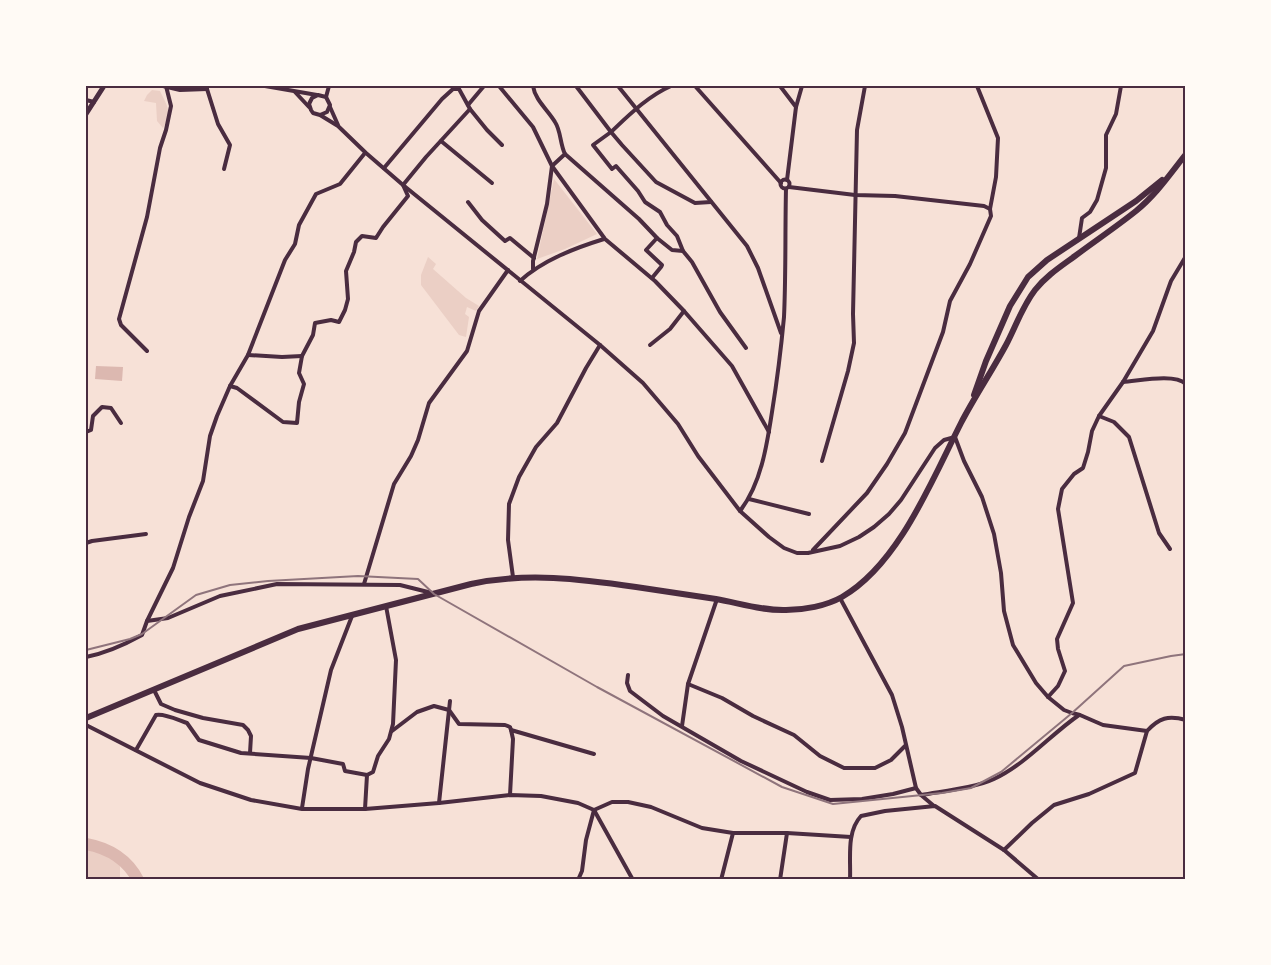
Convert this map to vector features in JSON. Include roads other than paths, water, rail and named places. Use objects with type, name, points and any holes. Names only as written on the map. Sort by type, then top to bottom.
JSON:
[{"type":"main road","points":[[86,114],[104,86]]},
{"type":"main road","points":[[86,718],[298,629],[485,581],[513,577],[544,577],[717,599],[765,609],[807,608],[840,598],[873,573],[898,542],[971,404],[1002,352],[1024,307],[1040,284],[1136,211],[1156,192],[1185,154]]},
{"type":"main road","points":[[971,404],[986,361],[1021,286],[1047,260],[1136,201],[1170,173]]},
{"type":"street","points":[[164,86],[180,90],[207,87],[218,124],[230,145],[224,170]]},
{"type":"street","points":[[147,351],[121,325],[119,319],[147,216],[160,148],[168,122],[171,106],[164,86]]},
{"type":"street","points":[[265,86],[326,97]]},
{"type":"street","points":[[329,86],[326,97],[338,126]]},
{"type":"street","points":[[404,185],[484,86]]},
{"type":"street","points":[[499,86],[533,127],[552,166],[605,238],[652,278],[732,366],[769,433]]},
{"type":"street","points":[[533,86],[534,94],[557,124],[565,154],[639,219],[657,238],[672,250],[683,251]]},
{"type":"street","points":[[576,86],[621,145],[656,182],[695,203],[712,202]]},
{"type":"street","points":[[618,86],[747,246],[781,334]]},
{"type":"street","points":[[670,86],[636,108],[611,132],[593,145],[612,170],[616,166],[645,202],[660,212],[667,225],[679,238],[683,251],[692,262],[720,312],[746,348]]},
{"type":"street","points":[[695,86],[781,183],[781,186],[855,195],[895,196],[984,206],[990,209]]},
{"type":"street","points":[[780,86],[796,107]]},
{"type":"street","points":[[740,511],[749,499],[762,462],[778,379],[784,318],[787,188],[790,184],[787,180],[796,107],[802,86]]},
{"type":"street","points":[[822,461],[854,343],[857,130],[866,86]]},
{"type":"street","points":[[813,550],[867,493],[905,433],[943,332],[950,301],[989,223],[996,177],[998,138],[977,86]]},
{"type":"street","points":[[1079,238],[1082,218],[1090,212],[1097,200],[1106,168],[1106,135],[1116,114],[1121,86]]},
{"type":"street","points":[[384,168],[453,89],[459,88],[469,107],[502,145]]},
{"type":"street","points":[[294,91],[313,113],[338,126],[404,185],[643,382],[678,424],[698,456],[740,511],[784,548],[797,553],[808,552],[840,546],[859,537],[890,514],[935,448],[944,440],[955,436],[968,470],[982,497],[994,534],[1001,573],[1004,611],[1013,645],[1036,683],[1064,710],[1103,725],[1148,731]]},
{"type":"street","points":[[309,107],[310,100],[318,95]]},
{"type":"street","points":[[86,100],[93,102]]},
{"type":"street","points":[[320,115],[327,112],[330,105]]},
{"type":"street","points":[[441,141],[492,183]]},
{"type":"street","points":[[86,657],[103,654],[142,635],[173,568],[203,481],[210,436],[230,386],[248,356],[285,260],[295,244],[299,225],[316,194],[340,184],[366,153]]},
{"type":"street","points":[[533,269],[547,204],[552,166],[565,154]]},
{"type":"street","points":[[781,183],[787,180]]},
{"type":"street","points":[[230,386],[237,388],[284,422],[297,423],[304,384],[299,373],[302,356],[313,335],[315,322],[331,320],[339,322],[348,299],[346,271],[356,242],[362,236],[376,238],[382,227],[408,196],[404,185]]},
{"type":"street","points":[[468,202],[482,220],[505,241],[510,238],[534,258]]},
{"type":"street","points":[[520,280],[533,269],[584,245],[605,238]]},
{"type":"street","points":[[652,278],[662,265],[646,250],[657,238]]},
{"type":"street","points":[[1048,697],[1058,686],[1065,671],[1057,639],[1073,603],[1058,509],[1062,489],[1074,474],[1083,468],[1092,430],[1153,331],[1185,256]]},
{"type":"street","points":[[364,584],[394,484],[418,440],[429,403],[467,351],[479,311],[508,270]]},
{"type":"street","points":[[650,345],[670,329],[684,311]]},
{"type":"street","points":[[513,577],[508,540],[509,504],[519,477],[536,447],[557,423],[600,345]]},
{"type":"street","points":[[248,356],[302,356]]},
{"type":"street","points":[[1122,382],[1169,378],[1181,380],[1185,384]]},
{"type":"street","points":[[86,432],[91,430],[93,416],[102,407],[111,408],[121,423]]},
{"type":"street","points":[[1099,416],[1114,422],[1129,437],[1159,533],[1170,549]]},
{"type":"street","points":[[749,499],[809,514]]},
{"type":"street","points":[[86,543],[146,534]]},
{"type":"street","points":[[147,621],[168,618],[220,596],[277,584],[400,585],[434,594]]},
{"type":"street","points":[[840,598],[892,695],[916,788],[934,806],[1004,850],[1039,879]]},
{"type":"street","points":[[682,726],[688,684],[717,599]]},
{"type":"street","points":[[136,750],[156,715],[162,714],[188,723],[199,740],[242,753],[311,758],[344,764],[345,771],[366,775],[373,772],[378,756],[389,739],[393,724],[396,660],[386,606]]},
{"type":"street","points":[[302,809],[331,670],[352,615]]},
{"type":"street","points":[[628,675],[627,683],[630,691],[663,716],[741,761],[807,792],[830,800],[862,799],[916,788]]},
{"type":"street","points":[[688,684],[722,698],[753,716],[794,735],[820,756],[844,768],[875,768],[891,760],[905,746]]},
{"type":"street","points":[[154,690],[162,704],[175,710],[203,718],[243,724],[251,736],[250,753]]},
{"type":"street","points":[[439,803],[450,701]]},
{"type":"street","points":[[391,731],[417,712],[434,706],[449,710],[459,724],[504,725],[510,727],[511,730],[594,754]]},
{"type":"street","points":[[921,795],[992,780],[1016,767],[1062,727],[1080,715]]},
{"type":"street","points":[[1004,850],[1054,805],[1089,794],[1135,773],[1148,731],[1154,723],[1166,718],[1185,720]]},
{"type":"street","points":[[86,725],[200,783],[251,800],[302,809],[365,809],[510,795],[541,796],[578,803],[594,810],[633,879]]},
{"type":"street","points":[[510,795],[513,739],[511,730]]},
{"type":"street","points":[[365,809],[366,775]]},
{"type":"street","points":[[594,810],[612,802],[628,802],[651,807],[702,828],[733,833],[787,833],[851,837]]},
{"type":"street","points":[[850,879],[851,837],[855,823],[861,816],[934,806]]},
{"type":"street","points":[[578,879],[582,871],[586,840],[594,810]]},
{"type":"street","points":[[721,879],[733,833]]},
{"type":"street","points":[[780,879],[787,833]]},
{"type":"waterway","points":[[86,844],[102,848],[123,860],[138,880]]},
{"type":"railway","points":[[86,650],[142,634],[196,595],[230,585],[358,576],[418,579],[434,594],[597,687],[782,787],[833,804],[971,788],[1001,772],[1124,666],[1186,654]]}]
